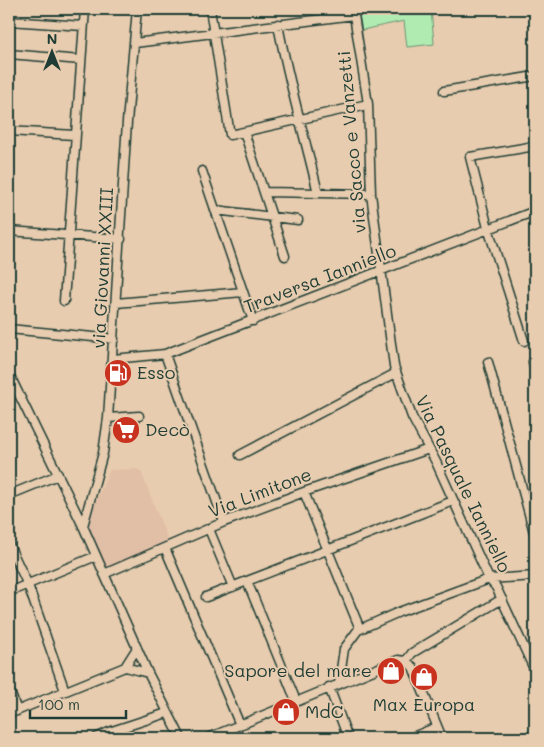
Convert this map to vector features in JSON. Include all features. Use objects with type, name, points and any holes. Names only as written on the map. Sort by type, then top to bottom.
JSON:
[{"type":"street","points":[[64,301],[74,135],[85,9]]},
{"type":"street","name":"via Giovanni XXIII","points":[[83,526],[103,453],[108,418],[121,239],[127,122],[137,9]]},
{"type":"street","points":[[210,9],[230,135],[368,104]]},
{"type":"street","points":[[135,43],[353,12]]},
{"type":"street","name":"via Sacco e Vanzetti","points":[[353,12],[368,104],[371,194],[379,270],[396,373],[402,391]]},
{"type":"street","points":[[9,21],[83,26]]},
{"type":"street","points":[[278,24],[286,72],[301,119],[318,193]]},
{"type":"street","points":[[9,54],[81,60]]},
{"type":"street","points":[[444,91],[535,76]]},
{"type":"street","points":[[9,130],[74,135]]},
{"type":"street","points":[[244,132],[266,192],[285,256]]},
{"type":"street","points":[[524,340],[488,228],[470,157],[535,146]]},
{"type":"street","points":[[202,171],[253,321]]},
{"type":"street","points":[[266,192],[371,194]]},
{"type":"street","points":[[215,210],[298,220]]},
{"type":"street","name":"Traversa Ianniello","points":[[113,360],[165,354],[535,210]]},
{"type":"street","points":[[9,231],[121,239]]},
{"type":"street","points":[[116,304],[243,292]]},
{"type":"street","points":[[9,329],[114,339]]},
{"type":"street","points":[[165,354],[224,522]]},
{"type":"street","points":[[488,362],[535,536]]},
{"type":"street","points":[[533,362],[535,370]]},
{"type":"street","points":[[240,456],[396,373]]},
{"type":"street","points":[[9,374],[83,526],[148,673],[181,738]]},
{"type":"street","name":"Via Pasquale Ianniello","points":[[402,391],[412,417],[429,449],[489,579],[502,599],[535,671]]},
{"type":"street","points":[[108,418],[139,416]]},
{"type":"street","name":"Via Limitone","points":[[104,574],[224,522],[429,449]]},
{"type":"street","points":[[9,495],[58,475]]},
{"type":"street","points":[[304,492],[360,629]]},
{"type":"street","points":[[206,597],[453,501]]},
{"type":"street","points":[[209,529],[233,587]]},
{"type":"street","points":[[9,545],[28,584],[66,691]]},
{"type":"street","points":[[165,548],[240,725]]},
{"type":"street","points":[[9,592],[96,556]]},
{"type":"street","points":[[339,683],[344,649],[351,637],[360,629],[399,612],[489,579],[535,576]]},
{"type":"street","points":[[247,581],[296,701]]},
{"type":"street","points":[[406,661],[412,653],[502,599]]},
{"type":"street","points":[[129,667],[140,654]]},
{"type":"street","points":[[9,689],[13,712],[129,667],[140,665],[140,654]]},
{"type":"street","points":[[208,738],[393,661],[406,661],[413,667],[442,738]]},
{"type":"street","points":[[129,667],[148,673]]},
{"type":"street","points":[[329,687],[348,738]]},
{"type":"street","points":[[96,738],[167,713]]},
{"type":"street","points":[[410,738],[437,727]]},
{"type":"shaded area","points":[[137,469],[141,472],[169,543],[106,569],[86,523],[110,470]]},
{"type":"green space","points":[[358,9],[431,9],[434,44],[407,47],[404,21],[362,30]]},
{"type":"place","name":"Esso","points":[[118,373]]},
{"type":"place","name":"Decò","points":[[126,430]]},
{"type":"place","name":"Sapore del mare","points":[[391,671]]},
{"type":"place","name":"Max Europa","points":[[424,677]]},
{"type":"place","name":"MdC","points":[[286,712]]}]
